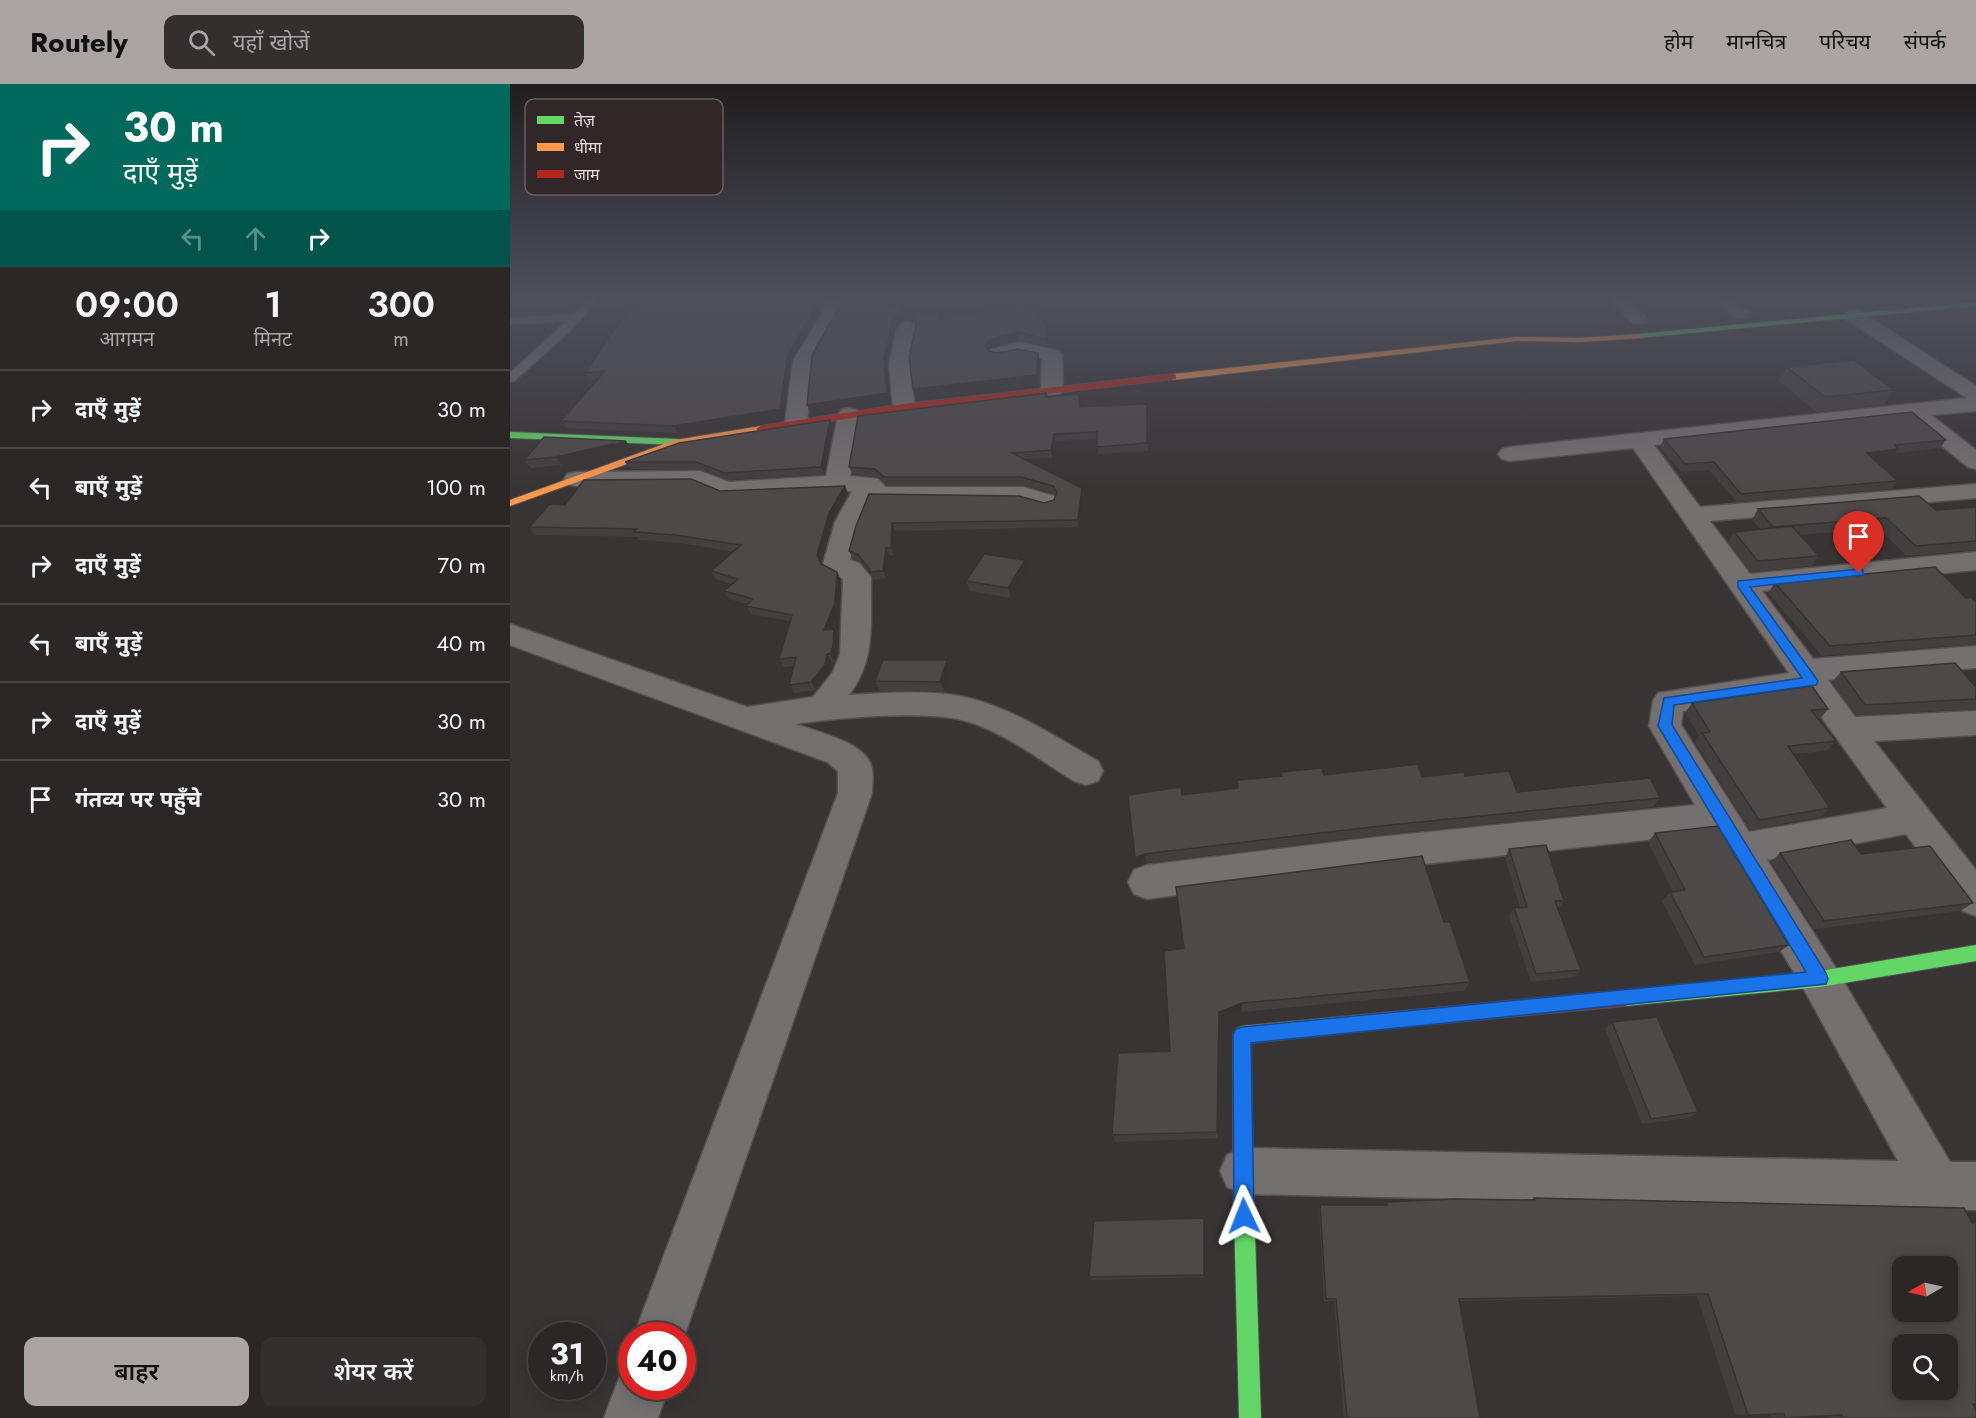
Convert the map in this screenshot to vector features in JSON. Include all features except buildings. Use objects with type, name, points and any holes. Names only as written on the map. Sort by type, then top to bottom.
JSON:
[{"type":"main road","points":[[510,503],[678,442],[904,407],[1290,361]]},
{"type":"main road","points":[[510,435],[678,442]]},
{"type":"main road","points":[[1250,1418],[1243,1171],[1242,1035],[1820,979],[1976,953]]},
{"type":"street","points":[[796,423],[803,361]]},
{"type":"street","points":[[900,361],[904,407]]},
{"type":"street","points":[[1052,361],[1052,388]]},
{"type":"street","points":[[1925,361],[1976,394]]},
{"type":"street","points":[[1510,454],[1976,404]]},
{"type":"street","points":[[1911,410],[1976,462]]},
{"type":"street","points":[[837,483],[849,415]]},
{"type":"street","points":[[1638,439],[1847,730],[1914,818],[1965,869],[1976,899]]},
{"type":"street","points":[[576,479],[700,478],[725,490],[837,483],[869,484],[880,494],[1023,494],[1045,501]]},
{"type":"street","points":[[822,708],[848,675],[855,654],[857,577],[849,569],[836,564],[838,552],[856,503],[869,484]]},
{"type":"street","points":[[1692,515],[1976,491]]},
{"type":"street","points":[[1742,584],[1976,561]]},
{"type":"street","points":[[510,634],[749,718],[840,753],[855,766],[855,793],[665,1322]]},
{"type":"street","points":[[1957,1186],[1820,979],[1665,726],[1669,701],[1808,676],[1976,657]]},
{"type":"street","points":[[749,718],[822,708],[926,705],[966,709],[997,721],[1086,771]]},
{"type":"street","points":[[1847,730],[1976,723]]},
{"type":"street","points":[[1147,882],[1389,851],[1721,817]]},
{"type":"street","points":[[1740,849],[1914,818]]},
{"type":"street","points":[[1243,1171],[1957,1186]]},
{"type":"street","points":[[631,1418],[637,1400]]},
{"type":"lane","points":[[510,379],[529,361]]},
{"type":"traffic: fast","points":[[510,435],[678,442]]},
{"type":"traffic: fast","points":[[1625,998],[1820,979],[1976,953]]},
{"type":"traffic: fast","points":[[1250,1418],[1243,1171],[1242,1035],[1413,1018]]},
{"type":"traffic: slow","points":[[1173,377],[1316,361]]},
{"type":"traffic: slow","points":[[510,503],[678,442],[761,429]]},
{"type":"traffic: jam","points":[[761,429],[904,407],[1173,377]]},
{"type":"traffic: jam","points":[[1413,1018],[1625,998]]},
{"type":"route","points":[[1244,1216],[1242,1035],[1820,979],[1665,726],[1669,701],[1811,681],[1742,584],[1859,573]]}]
